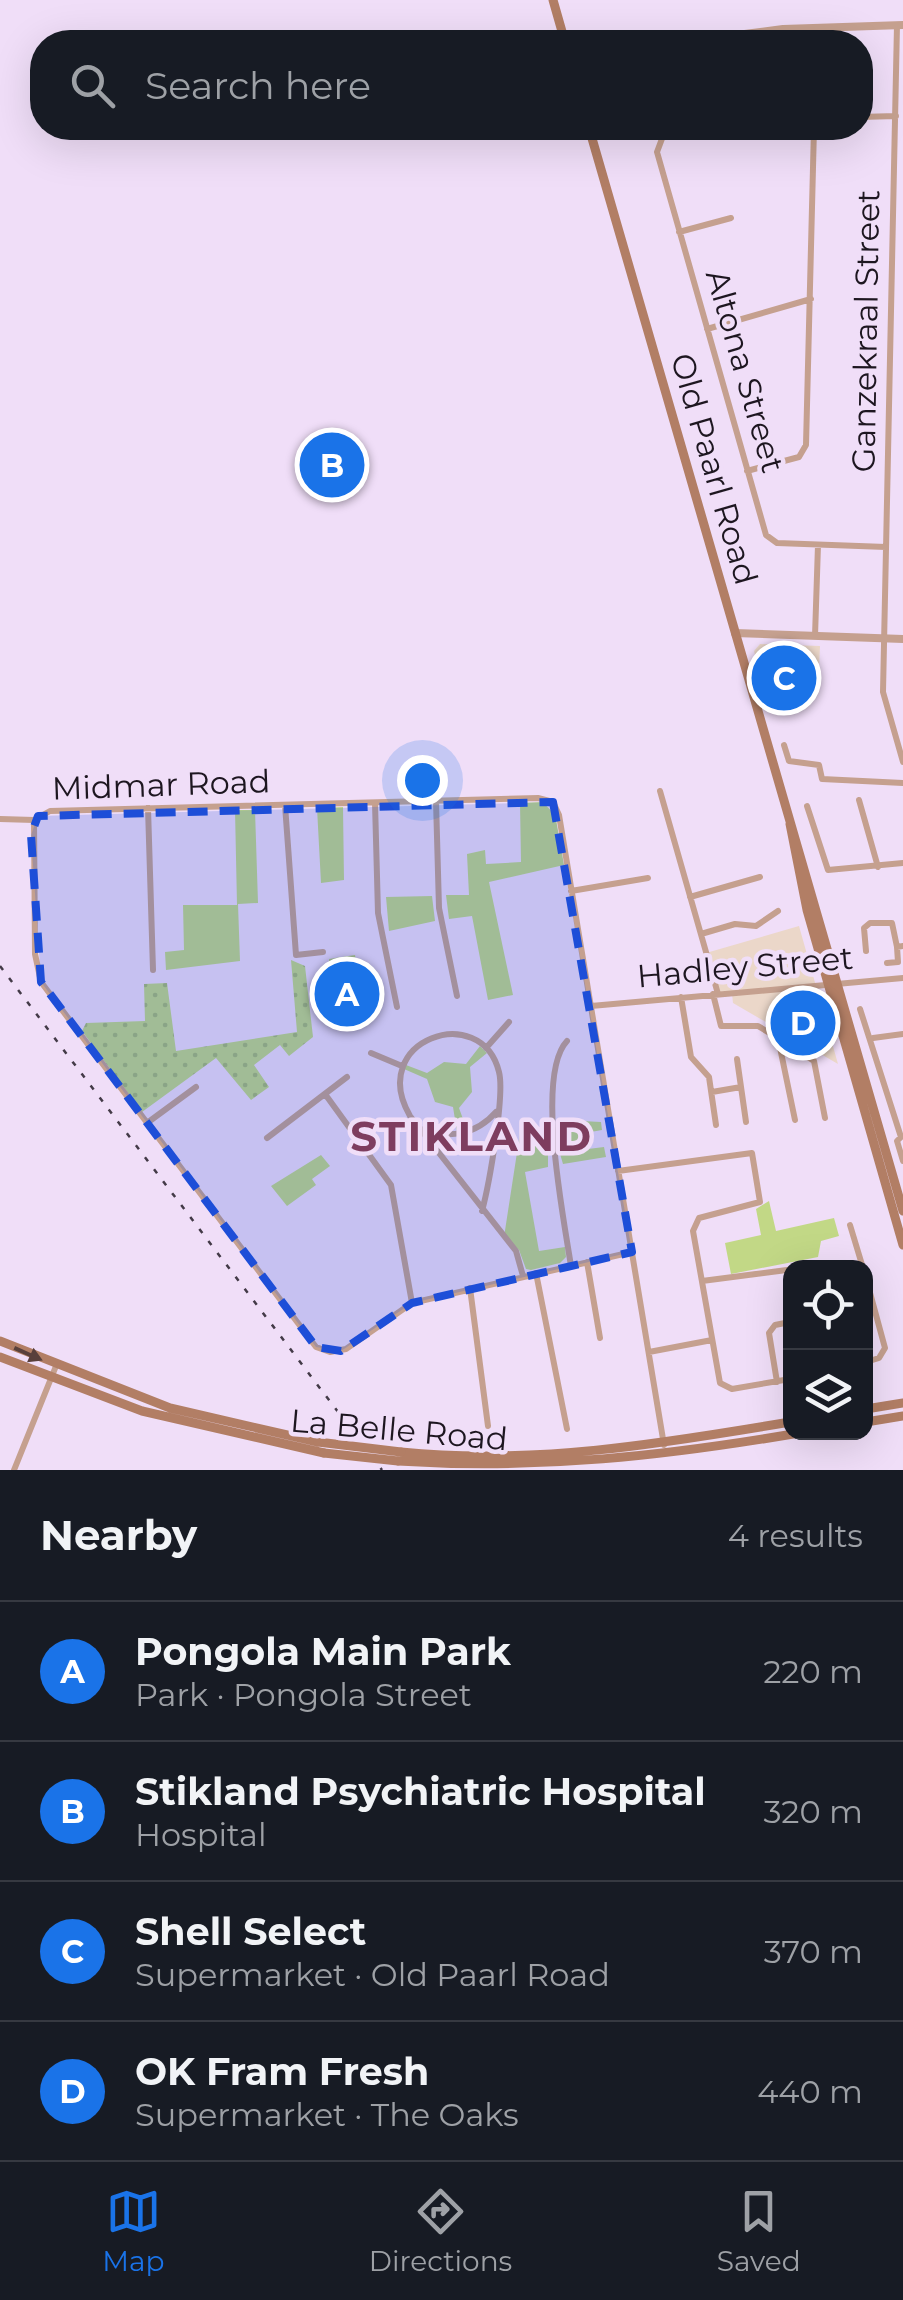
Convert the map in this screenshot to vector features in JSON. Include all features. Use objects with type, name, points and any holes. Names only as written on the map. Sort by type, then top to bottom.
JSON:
[{"type":"main road","points":[[552,0],[561,30]]},
{"type":"main road","name":"Old Paarl Road","points":[[593,140],[790,824],[797,870],[903,1211]]},
{"type":"main road","name":"Old Paarl Road","points":[[833,984],[903,1245]]},
{"type":"main road","name":"La Belle Road","points":[[0,1342],[170,1408],[400,1457],[611,1451],[783,1423]]},
{"type":"main road","name":"La Belle Road","points":[[0,1357],[52,1380],[188,1424],[324,1453],[554,1466],[666,1456],[783,1436]]},
{"type":"main road","points":[[873,1409],[903,1403]]},
{"type":"main road","points":[[873,1421],[903,1416]]},
{"type":"main road","points":[[664,1443],[674,1449],[722,1446]]},
{"type":"main road","points":[[611,1451],[654,1451],[666,1456]]},
{"type":"street","points":[[775,30],[900,25]]},
{"type":"street","name":"Ganzekraal Street","points":[[900,25],[883,696],[903,762]]},
{"type":"street","points":[[873,117],[896,116]]},
{"type":"street","name":"Altona Street","points":[[661,140],[657,144],[679,232],[768,538],[886,547]]},
{"type":"street","points":[[747,471],[799,457],[806,449],[814,140]]},
{"type":"street","points":[[679,232],[730,218]]},
{"type":"street","points":[[707,329],[811,299]]},
{"type":"street","points":[[891,321],[903,321]]},
{"type":"street","points":[[814,636],[818,544]]},
{"type":"street","points":[[735,634],[903,639]]},
{"type":"street","points":[[784,745],[789,761],[819,764],[824,779],[903,782]]},
{"type":"street","points":[[660,791],[722,1026],[758,1026],[814,1061],[825,1118]]},
{"type":"street","name":"Midmar Road","points":[[632,1252],[412,1303],[346,1349],[330,1352],[316,1347],[76,1033],[38,973],[34,820],[46,811],[538,798],[553,802],[572,891],[666,1456]]},
{"type":"street","points":[[859,800],[878,867]]},
{"type":"street","points":[[436,801],[439,908],[457,996]]},
{"type":"street","points":[[375,803],[378,913],[397,1007]]},
{"type":"street","points":[[284,806],[296,955],[324,952]]},
{"type":"street","points":[[807,806],[826,870],[903,864]]},
{"type":"street","points":[[148,808],[153,970]]},
{"type":"street","points":[[0,819],[34,820]]},
{"type":"street","points":[[690,898],[760,877]]},
{"type":"street","points":[[572,891],[648,878]]},
{"type":"street","points":[[700,934],[735,924],[756,926],[778,911]]},
{"type":"street","points":[[866,951],[864,929],[868,923],[894,924],[900,946],[898,961],[887,963]]},
{"type":"street","name":"Hadley Street","points":[[591,1006],[903,978]]},
{"type":"street","points":[[682,997],[691,1056],[708,1074],[716,1125]]},
{"type":"street","points":[[860,1009],[902,1136],[897,1141],[903,1161]]},
{"type":"street","points":[[486,1048],[508,1022]]},
{"type":"street","points":[[482,1211],[500,1073],[486,1048],[473,1039],[445,1034],[420,1044],[402,1066],[400,1095],[420,1129],[482,1211],[518,1254],[523,1276]]},
{"type":"street","points":[[872,1038],[903,1034]]},
{"type":"street","points":[[778,1038],[795,1120]]},
{"type":"street","points":[[567,1041],[558,1056],[552,1144],[572,1266]]},
{"type":"street","points":[[371,1053],[402,1066]]},
{"type":"street","points":[[737,1059],[746,1122]]},
{"type":"street","points":[[267,1138],[347,1078]]},
{"type":"street","points":[[147,1123],[196,1087]]},
{"type":"street","points":[[712,1092],[741,1088]]},
{"type":"street","points":[[325,1094],[391,1184],[412,1303]]},
{"type":"street","points":[[420,1129],[445,1135],[468,1132],[497,1112]]},
{"type":"street","points":[[618,1171],[748,1152],[756,1163],[760,1202],[696,1220],[693,1231],[723,1387],[783,1381]]},
{"type":"street","points":[[850,1225],[860,1260]]},
{"type":"street","points":[[587,1262],[600,1338]]},
{"type":"street","points":[[702,1281],[783,1270]]},
{"type":"street","points":[[536,1274],[567,1429]]},
{"type":"street","points":[[470,1288],[488,1426]]},
{"type":"street","points":[[873,1304],[885,1348],[880,1357],[873,1360]]},
{"type":"street","points":[[777,1382],[770,1331],[783,1325]]},
{"type":"street","points":[[649,1352],[712,1340]]},
{"type":"street","points":[[14,1470],[56,1366]]},
{"type":"highlighted area","points":[[553,802],[632,1252],[412,1303],[341,1351],[316,1347],[41,982],[31,835],[38,816]]},
{"type":"shaded area","points":[[760,644],[820,646],[818,692],[765,690],[754,651]]},
{"type":"shaded area","points":[[799,926],[838,1064],[733,1003],[732,994],[717,995],[706,953]]},
{"type":"green space","points":[[542,802],[555,814],[564,865],[489,882],[513,995],[488,1000],[472,916],[449,919],[446,895],[469,895],[467,854],[485,850],[486,864],[521,862],[520,803]]},
{"type":"green space","points":[[343,807],[344,880],[321,883],[317,808]]},
{"type":"green space","points":[[235,810],[255,810],[258,903],[238,904],[240,961],[166,970],[165,952],[184,950],[183,905],[237,905]]},
{"type":"green space","points":[[432,896],[435,921],[389,931],[386,897]]},
{"type":"green space","points":[[355,955],[365,1018],[336,1024],[329,959]]},
{"type":"green space","points":[[291,960],[305,966],[313,1037],[289,1056],[280,1045],[254,1065],[269,1087],[251,1100],[216,1058],[142,1112],[82,1031],[86,1023],[145,1021],[144,984],[167,983],[176,1051],[297,1032]]},
{"type":"green space","points":[[480,1046],[487,1053],[470,1067],[472,1092],[459,1108],[467,1130],[457,1132],[453,1107],[435,1102],[427,1079],[404,1069],[406,1065],[427,1073],[444,1062],[466,1064]]},
{"type":"green space","points":[[562,1120],[601,1122],[602,1130],[585,1133],[588,1149],[604,1147],[606,1157],[563,1164],[558,1147]]},
{"type":"green space","points":[[520,1133],[548,1137],[548,1167],[525,1172],[539,1251],[565,1247],[566,1257],[560,1263],[531,1270],[526,1269],[519,1250],[504,1237]]},
{"type":"green space","points":[[321,1155],[330,1166],[312,1179],[316,1185],[287,1206],[271,1186]]},
{"type":"green space","points":[[769,1201],[776,1231],[834,1218],[839,1236],[821,1241],[818,1257],[783,1260],[783,1264],[731,1274],[725,1243],[761,1235],[756,1209]]},
{"type":"railway","points":[[0,966],[382,1470]]},
{"type":"place","name":"Stikland Psychiatric Hospital","points":[[332,465]]},
{"type":"place","name":"Shell Select","points":[[784,678]]},
{"type":"place","name":"Pongola Main Park","points":[[347,994]]},
{"type":"place","name":"OK Fram Fresh","points":[[803,1023]]},
{"type":"district","name":"STIKLAND","points":[[472,1136]]}]
